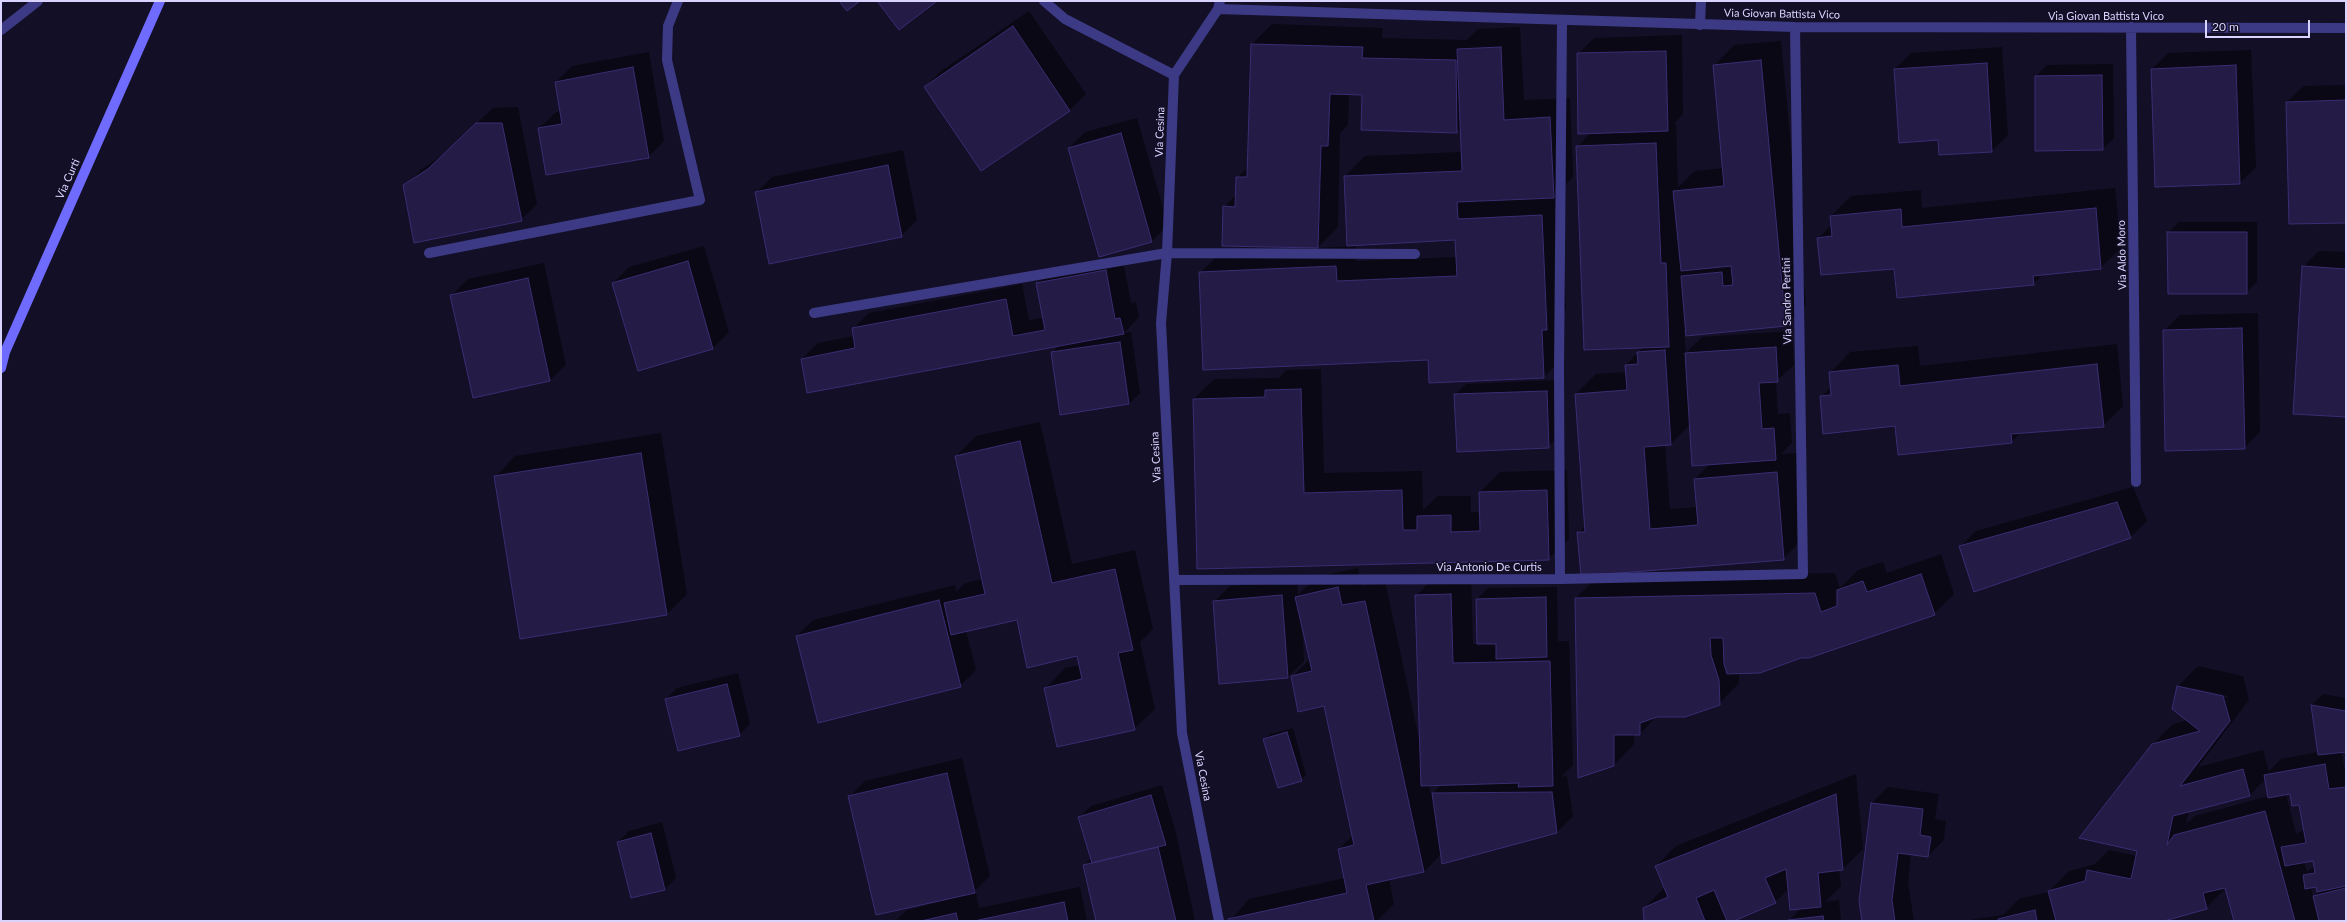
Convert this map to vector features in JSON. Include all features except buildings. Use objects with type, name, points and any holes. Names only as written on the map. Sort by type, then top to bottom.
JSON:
[{"type":"main road","name":"Via Curti","points":[[1,368],[5,352],[160,1]]},
{"type":"street","points":[[1,30],[38,1]]},
{"type":"street","points":[[429,253],[700,200],[667,60],[668,26],[678,1]]},
{"type":"street","points":[[1044,1],[1065,19],[1174,75],[1219,5]]},
{"type":"street","points":[[1700,25],[1701,1]]},
{"type":"street","name":"Via Giovan Battista Vico","points":[[1219,5],[1562,21],[1796,27],[2346,28]]},
{"type":"street","points":[[1560,579],[1559,369],[1562,21]]},
{"type":"street","name":"Via Sandro Pertini","points":[[1796,27],[1803,574]]},
{"type":"street","name":"Via Aldo Moro","points":[[2131,28],[2136,482]]},
{"type":"street","name":"Via Cesina","points":[[1174,75],[1167,253],[1161,323],[1182,733],[1219,921]]},
{"type":"street","points":[[814,313],[1167,253],[1415,254]]},
{"type":"street","name":"Via Antonio De Curtis","points":[[1174,580],[1560,579],[1803,574]]}]
